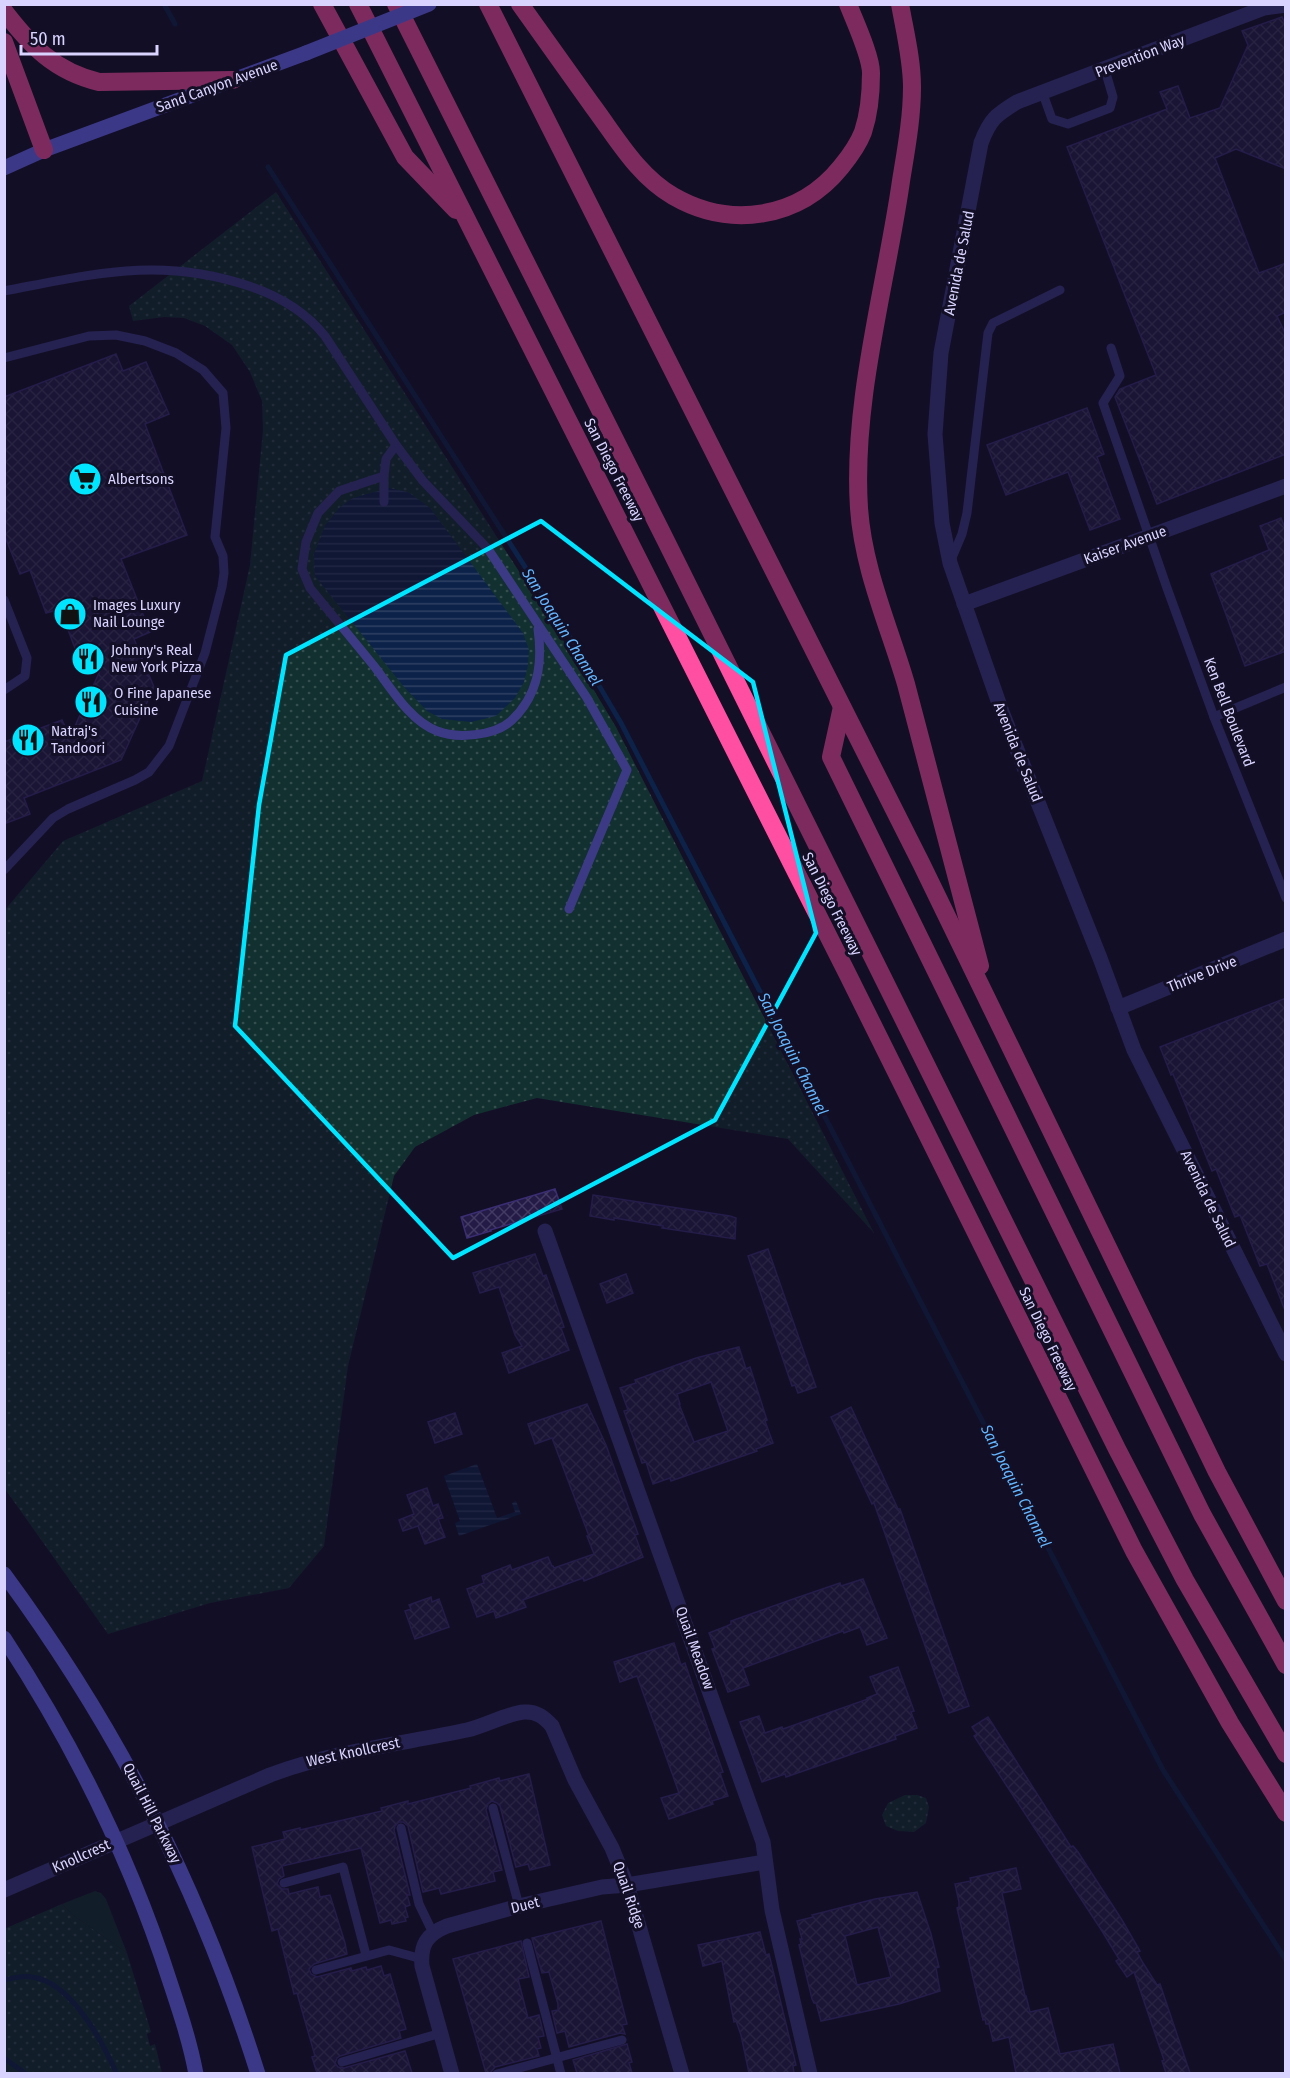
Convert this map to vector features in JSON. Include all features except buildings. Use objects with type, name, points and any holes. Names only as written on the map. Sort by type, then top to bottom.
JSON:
[{"type":"highway","points":[[322,4],[405,157],[470,223]]},
{"type":"highway","name":"San Diego Freeway","points":[[358,4],[847,973],[1134,1551],[1230,1723],[1286,1812]]},
{"type":"highway","name":"San Diego Freeway","points":[[396,4],[681,571],[1117,1449],[1185,1580],[1286,1754]]},
{"type":"highway","points":[[488,4],[990,1005],[1217,1472],[1286,1601]]},
{"type":"highway","points":[[520,4],[632,160],[656,184],[698,208],[724,215],[749,215],[768,213],[811,195],[834,176],[850,155],[863,132],[870,98],[871,70],[848,4]]},
{"type":"highway","points":[[900,4],[908,43],[912,87],[899,200],[862,409],[859,509],[867,555],[881,609],[905,681],[990,1005]]},
{"type":"highway","points":[[4,11],[44,57],[84,79],[99,82],[233,80]]},
{"type":"highway","points":[[4,42],[44,150]]},
{"type":"highway","points":[[842,707],[831,757],[1202,1514],[1286,1665]]},
{"type":"main road","name":"Sand Canyon Avenue","points":[[4,168],[44,150],[306,53],[429,4]]},
{"type":"main road","name":"Quail Hill Parkway","points":[[4,1574],[76,1677],[159,1823],[211,1941],[258,2073]]},
{"type":"main road","points":[[4,1638],[72,1750],[116,1841],[161,1952],[196,2073]]},
{"type":"street","name":"Prevention Way","points":[[998,114],[1017,102],[1264,8],[1286,5]]},
{"type":"street","name":"Avenida de Salud","points":[[998,114],[988,125],[981,142],[941,353],[935,434],[942,523],[950,562],[1016,752],[1041,808],[1134,1050],[1286,1354]]},
{"type":"street","name":"Kaiser Avenue","points":[[964,604],[1286,486]]},
{"type":"street","name":"Thrive Drive","points":[[1118,1008],[1286,939]]},
{"type":"street","name":"Quail Meadow","points":[[545,1231],[763,1842],[773,1916],[810,2073]]},
{"type":"street","name":"West Knollcrest","points":[[159,1823],[270,1775],[329,1756],[477,1728],[523,1712],[540,1715],[552,1725]]},
{"type":"street","name":"Quail Ridge","points":[[552,1725],[575,1780],[612,1848],[627,1885],[682,2073]]},
{"type":"street","name":"Knollcrest","points":[[4,1890],[159,1823]]},
{"type":"street","name":"Duet","points":[[433,1933],[447,1926],[519,1906],[602,1887],[627,1885],[765,1862]]},
{"type":"street","points":[[433,1933],[424,1943],[422,1959],[452,2073]]},
{"type":"lane","points":[[1043,94],[1052,119],[1068,124],[1079,120],[1110,108],[1113,97],[1105,70]]},
{"type":"lane","points":[[4,291],[108,272],[165,269],[197,272],[226,278],[261,290],[301,311],[315,323],[396,445],[423,481],[488,549],[587,698],[627,771],[569,909]]},
{"type":"lane","points":[[950,562],[962,534],[967,513],[988,333],[993,323],[1060,290]]},
{"type":"lane","points":[[4,358],[89,336],[116,335],[145,341],[176,353],[203,370],[223,393],[226,428],[215,537],[223,556],[222,587],[205,654],[169,746],[149,772],[53,818],[4,870]]},
{"type":"lane","name":"Ken Bell Boulevard","points":[[1111,348],[1120,376],[1103,403],[1214,717],[1286,898]]},
{"type":"lane","points":[[384,502],[386,459],[396,445]]},
{"type":"lane","points":[[384,476],[339,491],[318,513],[306,542],[302,568],[310,588],[414,716],[436,731],[456,735],[483,733],[505,726],[521,711],[532,695],[541,647],[538,625]]},
{"type":"lane","points":[[4,600],[27,657],[25,676],[4,690]]},
{"type":"lane","points":[[1214,717],[1286,687]]},
{"type":"lane","points":[[493,1808],[519,1906]]},
{"type":"lane","points":[[401,1828],[419,1904],[433,1933]]},
{"type":"lane","points":[[284,1883],[343,1867],[366,1955]]},
{"type":"lane","points":[[527,1943],[561,2073]]},
{"type":"lane","points":[[316,1970],[389,1950],[422,1959]]},
{"type":"lane","points":[[342,2062],[441,2033]]},
{"type":"lane","points":[[497,2073],[622,2040]]},
{"type":"highlighted area","points":[[541,521],[753,682],[816,933],[715,1120],[453,1258],[235,1026],[259,805],[286,655]]},
{"type":"green space","points":[[276,192],[577,662],[616,727],[874,1233],[788,1139],[537,1098],[474,1115],[415,1147],[394,1176],[348,1366],[324,1546],[289,1588],[210,1603],[108,1634],[5,1489],[4,911],[63,841],[202,781],[250,565],[263,430],[262,401],[250,372],[232,345],[205,326],[184,318],[164,317],[133,321],[129,306]]},
{"type":"green space","points":[[905,1795],[926,1798],[929,1807],[926,1823],[914,1832],[898,1831],[886,1826],[882,1815],[888,1803]]},
{"type":"green space","points":[[95,1891],[101,1893],[106,1899],[127,1953],[73,1915],[62,1904]]},
{"type":"green space","points":[[62,1904],[73,1915],[127,1953],[151,2032],[147,2034],[150,2046],[155,2044],[162,2073],[5,2073],[4,1929]]},
{"type":"water","points":[[389,488],[408,492],[430,508],[523,633],[529,650],[524,682],[515,698],[496,716],[471,722],[442,719],[427,711],[404,687],[315,576],[314,554],[325,526],[339,508],[353,498]]},
{"type":"water","points":[[477,1464],[497,1518],[515,1512],[512,1503],[516,1501],[521,1514],[459,1536],[455,1523],[460,1521],[444,1476]]},
{"type":"waterway","name":"San Joaquin Channel","points":[[164,4],[175,24]]},
{"type":"waterway","name":"San Joaquin Channel","points":[[268,167],[574,643],[621,723],[1163,1770],[1286,1960]]},
{"type":"waterway","points":[[4,1980],[32,1977],[46,1981],[60,1990],[72,2001],[94,2030],[116,2072]]},
{"type":"waterway","points":[[4,2058],[26,2074]]},
{"type":"place","name":"Albertsons","points":[[85,479]]},
{"type":"place","name":"Images Luxury Nail Lounge","points":[[70,614]]},
{"type":"place","name":"Johnny's Real New York Pizza","points":[[88,659]]},
{"type":"place","name":"O Fine Japanese Cuisine","points":[[91,702]]},
{"type":"place","name":"Natraj's Tandoori","points":[[28,740]]}]
